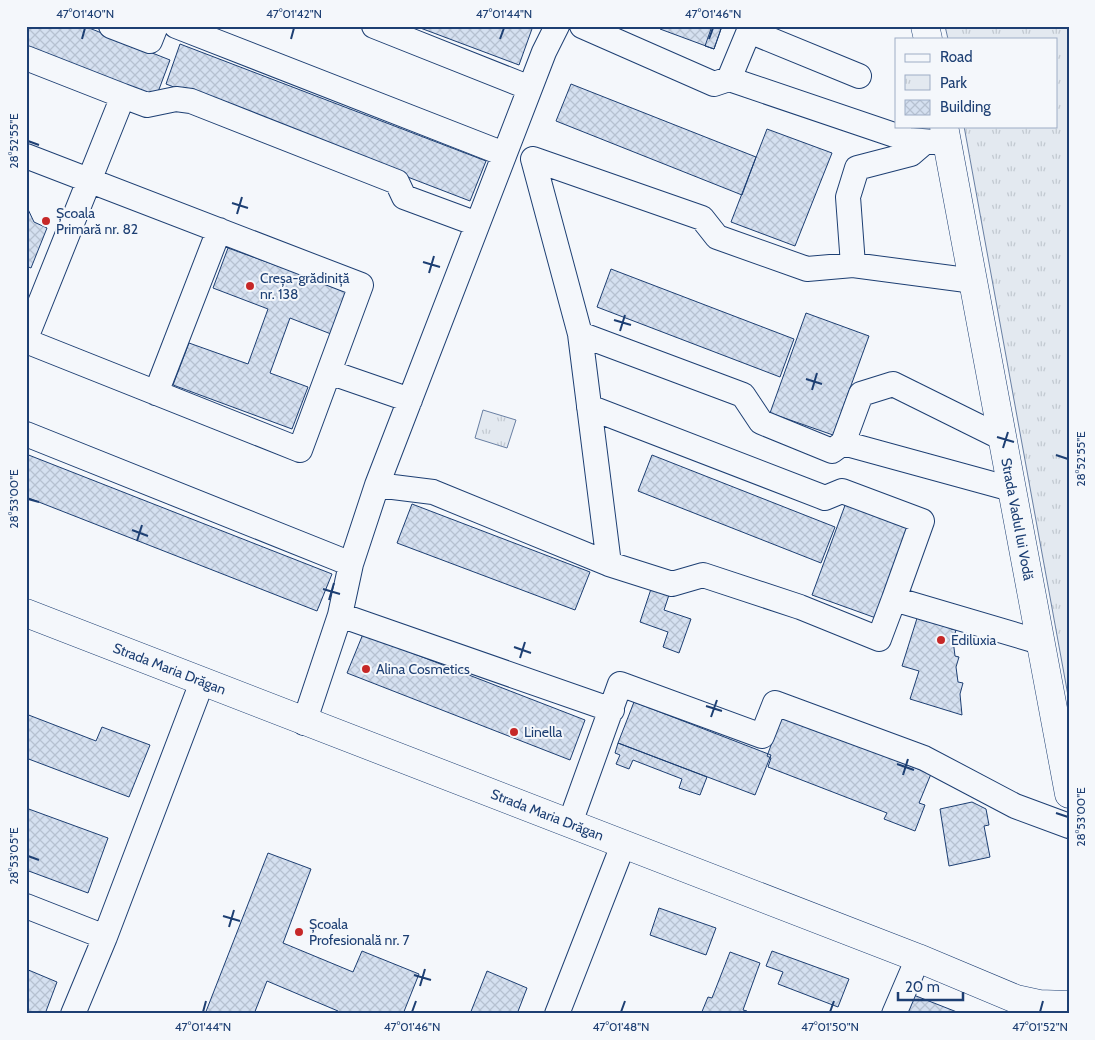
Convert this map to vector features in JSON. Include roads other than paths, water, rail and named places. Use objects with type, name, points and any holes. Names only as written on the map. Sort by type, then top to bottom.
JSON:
[{"type":"main road","name":"Strada Vadul lui Vodă","points":[[938,137],[974,281],[1069,794]]},
{"type":"main road","name":"Strada Maria Drăgan","points":[[26,614],[304,723],[570,823],[918,958],[1016,999],[1040,1004],[1069,1005]]},
{"type":"lane","points":[[111,26],[150,41],[156,26]]},
{"type":"lane","points":[[176,26],[504,154]]},
{"type":"lane","points":[[374,26],[530,88]]},
{"type":"lane","points":[[304,723],[340,615],[351,564],[378,485],[504,154],[544,52],[557,26]]},
{"type":"lane","points":[[582,26],[714,84],[729,79],[909,140],[938,137]]},
{"type":"lane","points":[[729,79],[750,29],[859,76]]},
{"type":"lane","points":[[26,58],[147,105],[176,99],[191,101],[398,182],[404,197],[477,224]]},
{"type":"lane","points":[[26,156],[90,181],[220,230],[362,285],[300,450],[26,340],[90,181],[123,96]]},
{"type":"lane","points":[[853,265],[848,197],[857,168],[911,154],[938,137]]},
{"type":"lane","points":[[609,564],[580,334],[533,159],[702,218],[717,237],[807,270],[853,265],[974,281]]},
{"type":"lane","points":[[156,393],[220,230]]},
{"type":"lane","points":[[580,334],[744,396],[761,422],[832,451],[843,443],[861,394],[893,384],[1002,438]]},
{"type":"lane","points":[[329,372],[410,400]]},
{"type":"lane","points":[[378,485],[433,492],[609,564],[672,584],[703,575],[800,607],[879,639],[922,521],[842,492],[825,498],[589,407]]},
{"type":"lane","points":[[26,434],[351,564]]},
{"type":"lane","points":[[843,443],[1011,489]]},
{"type":"lane","points":[[894,599],[1040,642]]},
{"type":"lane","points":[[340,615],[612,710]]},
{"type":"lane","points":[[73,1014],[105,937],[202,682]]},
{"type":"lane","points":[[570,823],[620,684],[762,736],[775,703],[924,758],[1015,806],[1069,826]]},
{"type":"lane","points":[[557,1014],[623,845]]},
{"type":"lane","points":[[26,906],[105,937]]},
{"type":"lane","points":[[894,1014],[918,958]]},
{"type":"place","name":"Școala Primară nr. 82","points":[[46,221]]},
{"type":"place","name":"Creșa-grădiniță nr. 138","points":[[250,286]]},
{"type":"place","name":"Ediluxia","points":[[941,640]]},
{"type":"place","name":"Alina Cosmetics","points":[[366,669]]},
{"type":"place","name":"Linella","points":[[514,732]]},
{"type":"place","name":"Școala Profesională nr. 7","points":[[299,932]]}]
